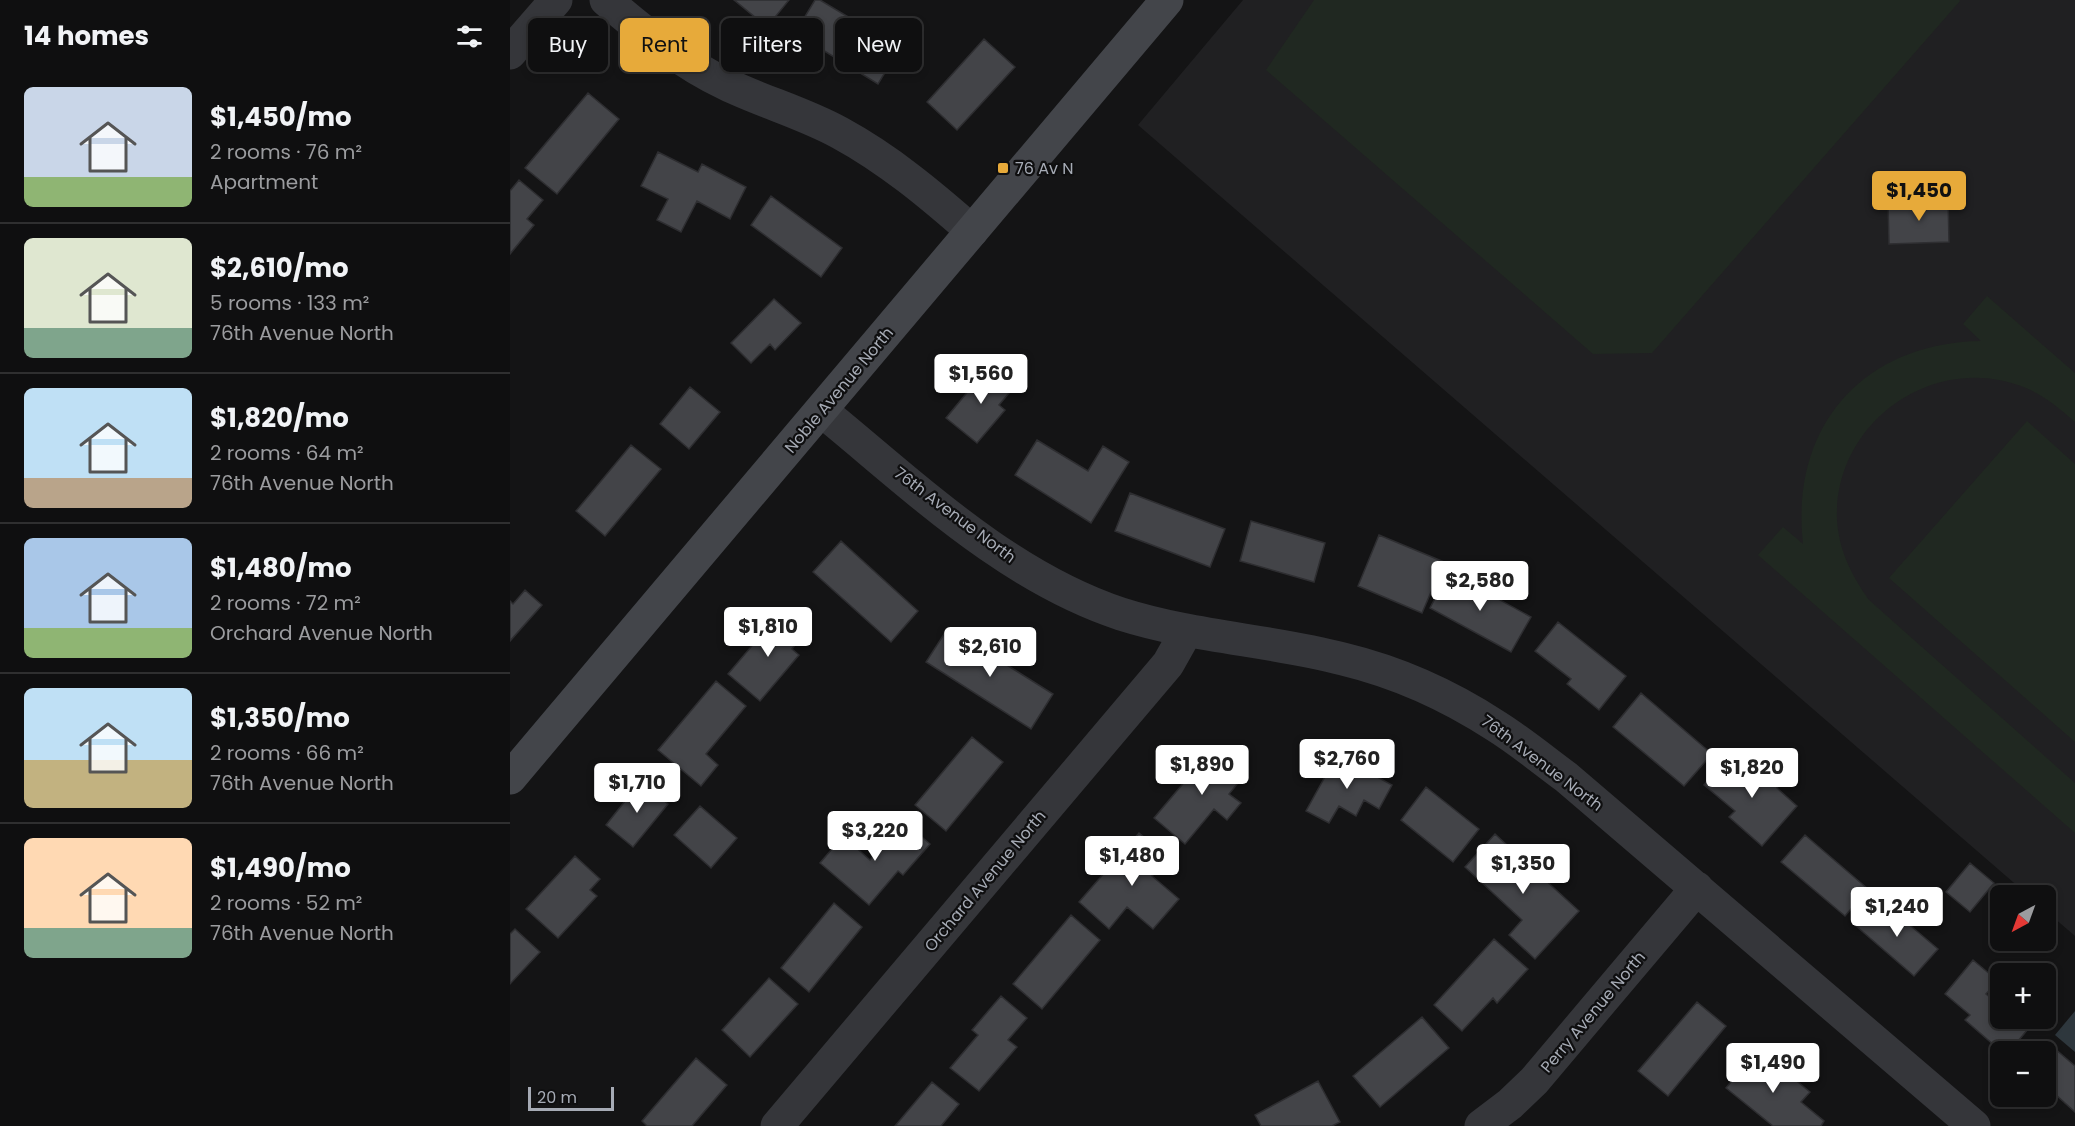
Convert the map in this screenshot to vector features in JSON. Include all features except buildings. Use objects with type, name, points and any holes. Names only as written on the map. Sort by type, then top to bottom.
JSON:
[{"type":"street","points":[[510,53],[556,0]]},
{"type":"street","points":[[606,0],[669,50],[724,84],[839,133],[888,163],[972,231]]},
{"type":"street","name":"Noble Avenue North","points":[[510,778],[1167,0]]},
{"type":"street","name":"76th Avenue North","points":[[822,411],[995,550],[1056,586],[1120,614],[1186,632],[1341,658],[1398,676],[1497,726],[1557,770],[1974,1126]]},
{"type":"street","name":"Orchard Avenue North","points":[[777,1126],[1161,673],[1179,647],[1186,632]]},
{"type":"street","name":"Perry Avenue North","points":[[1481,1126],[1510,1104],[1534,1081],[1697,888]]},
{"type":"shaded area","points":[[1243,0],[2075,0],[2075,936],[2056,920],[2056,885],[2016,885],[1138,125]]},
{"type":"shaded area","points":[[1314,0],[1960,1],[1652,353],[1593,354],[1266,70]]},
{"type":"shaded area","points":[[1987,296],[2075,373],[2075,422],[2033,391],[1992,379],[1958,379],[1925,387],[1896,403],[1871,425],[1852,453],[1840,485],[1838,531],[1847,563],[1869,600],[2075,783],[2075,833],[1758,555],[1783,527],[1803,544],[1802,501],[1809,463],[1822,428],[1843,399],[1869,375],[1902,357],[1939,345],[1981,341],[1963,324]]},
{"type":"shaded area","points":[[2027,421],[2075,464],[2075,742],[1889,578]]},
{"type":"shaded area","points":[[2075,1011],[2075,1052],[2055,1035]]},
{"type":"place","name":"76 Av N","points":[[1003,168]]}]
